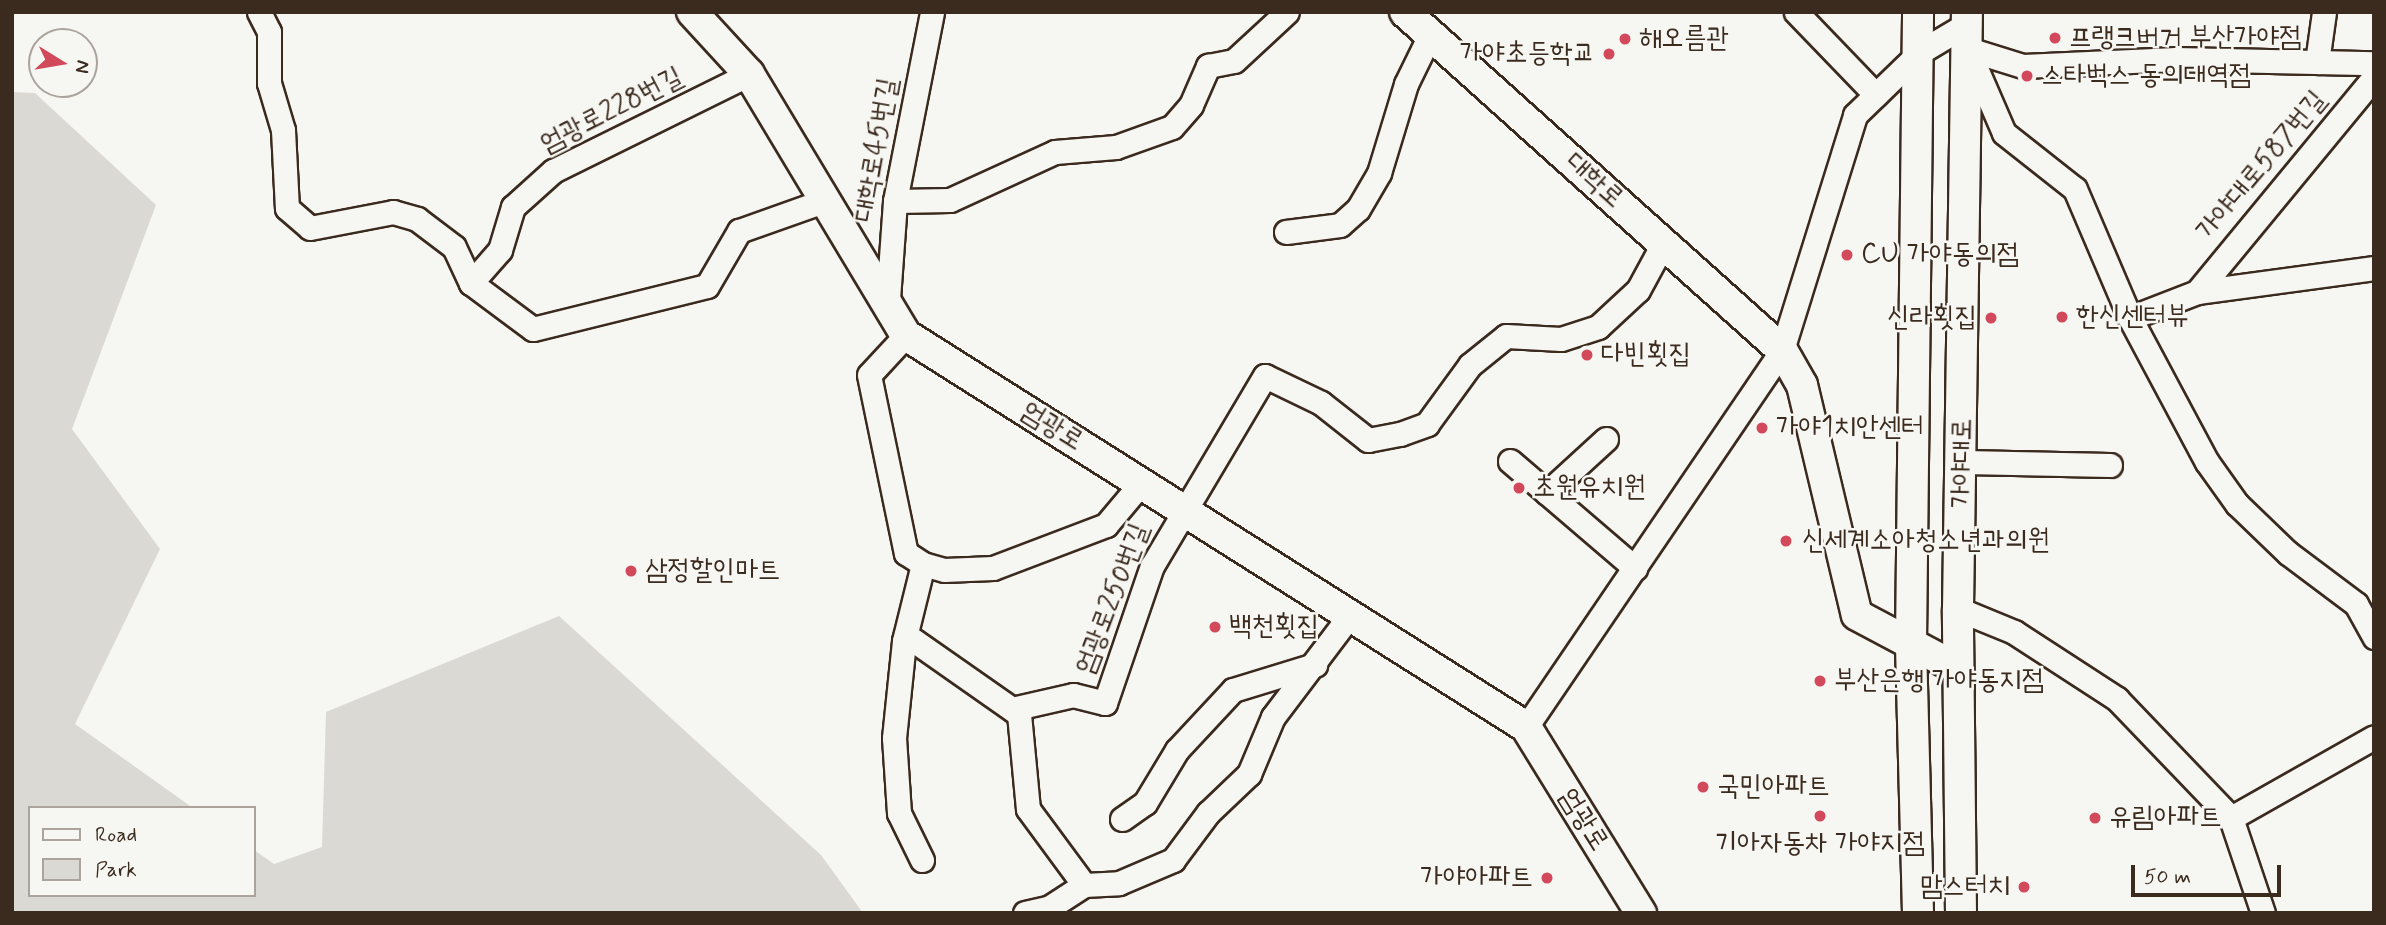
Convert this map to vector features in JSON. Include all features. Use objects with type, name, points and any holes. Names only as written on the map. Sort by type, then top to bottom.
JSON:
[{"type":"main road","points":[[692,12],[749,74],[821,202],[888,299],[906,335]]},
{"type":"main road","name":"대학로","points":[[1405,12],[1782,350],[1802,385],[1857,615],[1957,668]]},
{"type":"main road","name":"가야대로","points":[[1918,12],[1920,52],[1911,643],[1918,913]]},
{"type":"main road","name":"가야대로","points":[[1961,913],[1957,668],[1964,462],[1967,28]]},
{"type":"main road","name":"엄광로","points":[[906,335],[1526,727],[1640,913]]},
{"type":"street","points":[[259,12],[269,32],[269,83],[283,130],[287,208],[310,228],[393,212],[417,219],[454,247],[471,283],[533,329],[707,286],[739,231],[821,202]]},
{"type":"street","name":"대학로45번길","points":[[888,299],[895,201],[932,12]]},
{"type":"street","points":[[895,201],[950,200],[1055,152],[1116,147],[1172,127],[1191,105],[1208,66],[1234,61],[1287,12]]},
{"type":"street","points":[[1796,12],[1876,95]]},
{"type":"street","name":"가야대로587번길","points":[[2317,62],[2323,12]]},
{"type":"street","points":[[1526,727],[1782,350],[1855,115],[1920,52],[1967,28],[2004,133],[2075,189],[2130,318],[2237,504],[2356,604],[2374,637]]},
{"type":"street","name":"가야대로587번길","points":[[1967,28],[2023,66],[2374,63]]},
{"type":"street","points":[[1286,232],[1340,225],[1358,209],[1379,173],[1406,84],[1431,33]]},
{"type":"street","name":"엄광로228번길","points":[[471,283],[500,250],[513,207],[553,171],[749,74]]},
{"type":"street","name":"가야대로587번길","points":[[2197,292],[2374,78]]},
{"type":"street","points":[[1183,508],[1265,376],[1321,403],[1368,440],[1401,434],[1427,424],[1470,365],[1506,336],[1561,339],[1598,327],[1638,290],[1663,244]]},
{"type":"street","points":[[2130,318],[2197,292],[2374,268]]},
{"type":"street","points":[[906,335],[869,375],[906,553],[923,564],[944,570],[1006,563],[1107,525],[1142,482]]},
{"type":"street","points":[[1547,493],[1606,439]]},
{"type":"street","points":[[1510,461],[1547,493],[1639,561]]},
{"type":"street","points":[[1964,462],[2110,465]]},
{"type":"street","name":"엄광로250번길","points":[[1012,709],[1073,695],[1105,703],[1152,566],[1183,508]]},
{"type":"street","points":[[922,860],[899,813],[894,738],[906,635],[923,564]]},
{"type":"street","points":[[1958,609],[2014,632],[2117,699],[2231,818],[2263,913]]},
{"type":"street","points":[[1025,913],[1050,907],[1084,885],[1119,883],[1174,860],[1208,813],[1249,774],[1273,717],[1351,614]]},
{"type":"street","points":[[906,635],[1019,714],[1028,755],[1028,809],[1084,885]]},
{"type":"street","points":[[1122,819],[1145,803],[1177,750],[1233,690],[1315,665]]},
{"type":"street","points":[[2231,818],[2374,737]]},
{"type":"green space","points":[[12,92],[28,93],[28,98],[40,98],[156,205],[72,429],[160,549],[75,724],[190,806],[28,806],[28,897],[256,897],[256,851],[274,864],[322,847],[326,712],[559,616],[821,855],[863,913],[12,913]]},
{"type":"place","name":"프랭크버거 부산가야점","points":[[2055,38]]},
{"type":"place","name":"해오름관","points":[[1625,39]]},
{"type":"place","name":"가야초등학교","points":[[1609,54]]},
{"type":"place","name":"스타벅스 동의대역점","points":[[2027,76]]},
{"type":"place","name":"CU 가야동의점","points":[[1847,255]]},
{"type":"place","name":"한신센터뷰","points":[[2062,317]]},
{"type":"place","name":"신라횟집","points":[[1991,318]]},
{"type":"place","name":"다빈횟집","points":[[1587,355]]},
{"type":"place","name":"가야1치안센터","points":[[1762,428]]},
{"type":"place","name":"초원유치원","points":[[1519,488]]},
{"type":"place","name":"신세계소아청소년과의원","points":[[1786,541]]},
{"type":"place","name":"삼정할인마트","points":[[631,571]]},
{"type":"place","name":"백천횟집","points":[[1215,627]]},
{"type":"place","name":"부산은행 가야동지점","points":[[1820,681]]},
{"type":"place","name":"국민아파트","points":[[1703,787]]},
{"type":"place","name":"기아자동차 가야지점","points":[[1820,816]]},
{"type":"place","name":"유림아파트","points":[[2095,818]]},
{"type":"place","name":"가야아파트","points":[[1547,878]]},
{"type":"place","name":"맘스터치","points":[[2024,887]]}]
